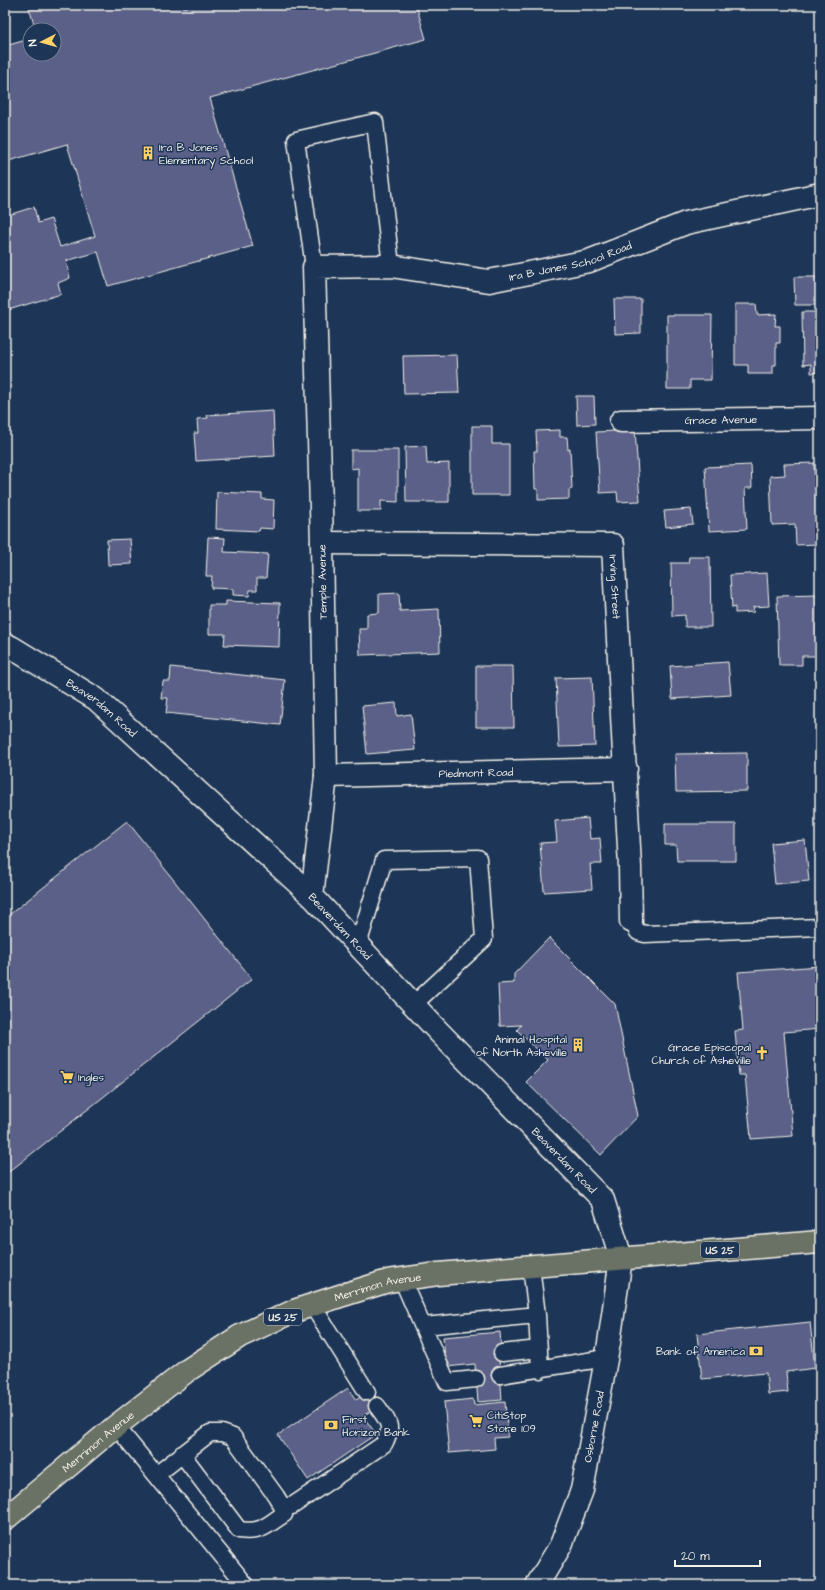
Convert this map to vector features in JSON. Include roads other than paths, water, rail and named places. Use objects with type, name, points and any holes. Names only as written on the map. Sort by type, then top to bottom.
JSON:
[{"type":"main road","name":"Merrimon Avenue","points":[[5,1519],[116,1426],[188,1370],[240,1336],[294,1311],[380,1283],[438,1274],[820,1242]]},
{"type":"street","name":"Ira B Jones School Road","points":[[314,267],[391,266],[489,281],[589,261],[686,223],[820,194]]},
{"type":"street","name":"Temple Avenue","points":[[312,896],[326,776],[322,543],[314,267]]},
{"type":"street","name":"Grace Avenue","points":[[621,421],[820,418]]},
{"type":"street","name":"Irving Street","points":[[322,543],[614,545],[626,769],[631,920]]},
{"type":"street","name":"Beaverdam Road","points":[[5,644],[96,699],[312,896],[439,1032],[603,1200],[621,1258]]},
{"type":"street","name":"Piedmont Road","points":[[326,776],[626,769]]},
{"type":"street","name":"Osborne Road","points":[[537,1585],[561,1545],[582,1490],[606,1358],[621,1258]]},
{"type":"lane","points":[[314,267],[296,140],[375,122],[391,266]]},
{"type":"lane","points":[[358,945],[384,860],[478,858],[484,939],[414,1004]]},
{"type":"lane","points":[[631,920],[638,932],[645,934],[820,927]]},
{"type":"lane","points":[[531,1266],[537,1315],[540,1370]]},
{"type":"lane","points":[[402,1279],[441,1359],[447,1382],[476,1379]]},
{"type":"lane","points":[[312,1305],[367,1392]]},
{"type":"lane","points":[[424,1326],[537,1315]]},
{"type":"lane","points":[[502,1353],[539,1349]]},
{"type":"lane","points":[[500,1375],[540,1370],[606,1358]]},
{"type":"lane","points":[[282,1506],[292,1506],[384,1444],[390,1433],[388,1421],[377,1406]]},
{"type":"lane","points":[[116,1426],[246,1585]]},
{"type":"lane","points":[[156,1475],[182,1454],[210,1432],[222,1433],[233,1437],[276,1496],[282,1506],[284,1514],[259,1530],[239,1530],[182,1454]]},
{"type":"place","name":"Ira B Jones Elementary School","points":[[148,153]]},
{"type":"place","name":"Animal Hospital of North Asheville","points":[[578,1045]]},
{"type":"place","name":"Grace Episcopal Church of Asheville","points":[[762,1053]]},
{"type":"place","name":"Ingles","points":[[67,1077]]},
{"type":"place","name":"Bank of America","points":[[756,1351]]},
{"type":"place","name":"CitiStop Store 109","points":[[476,1421]]},
{"type":"place","name":"First Horizon Bank","points":[[331,1425]]}]
